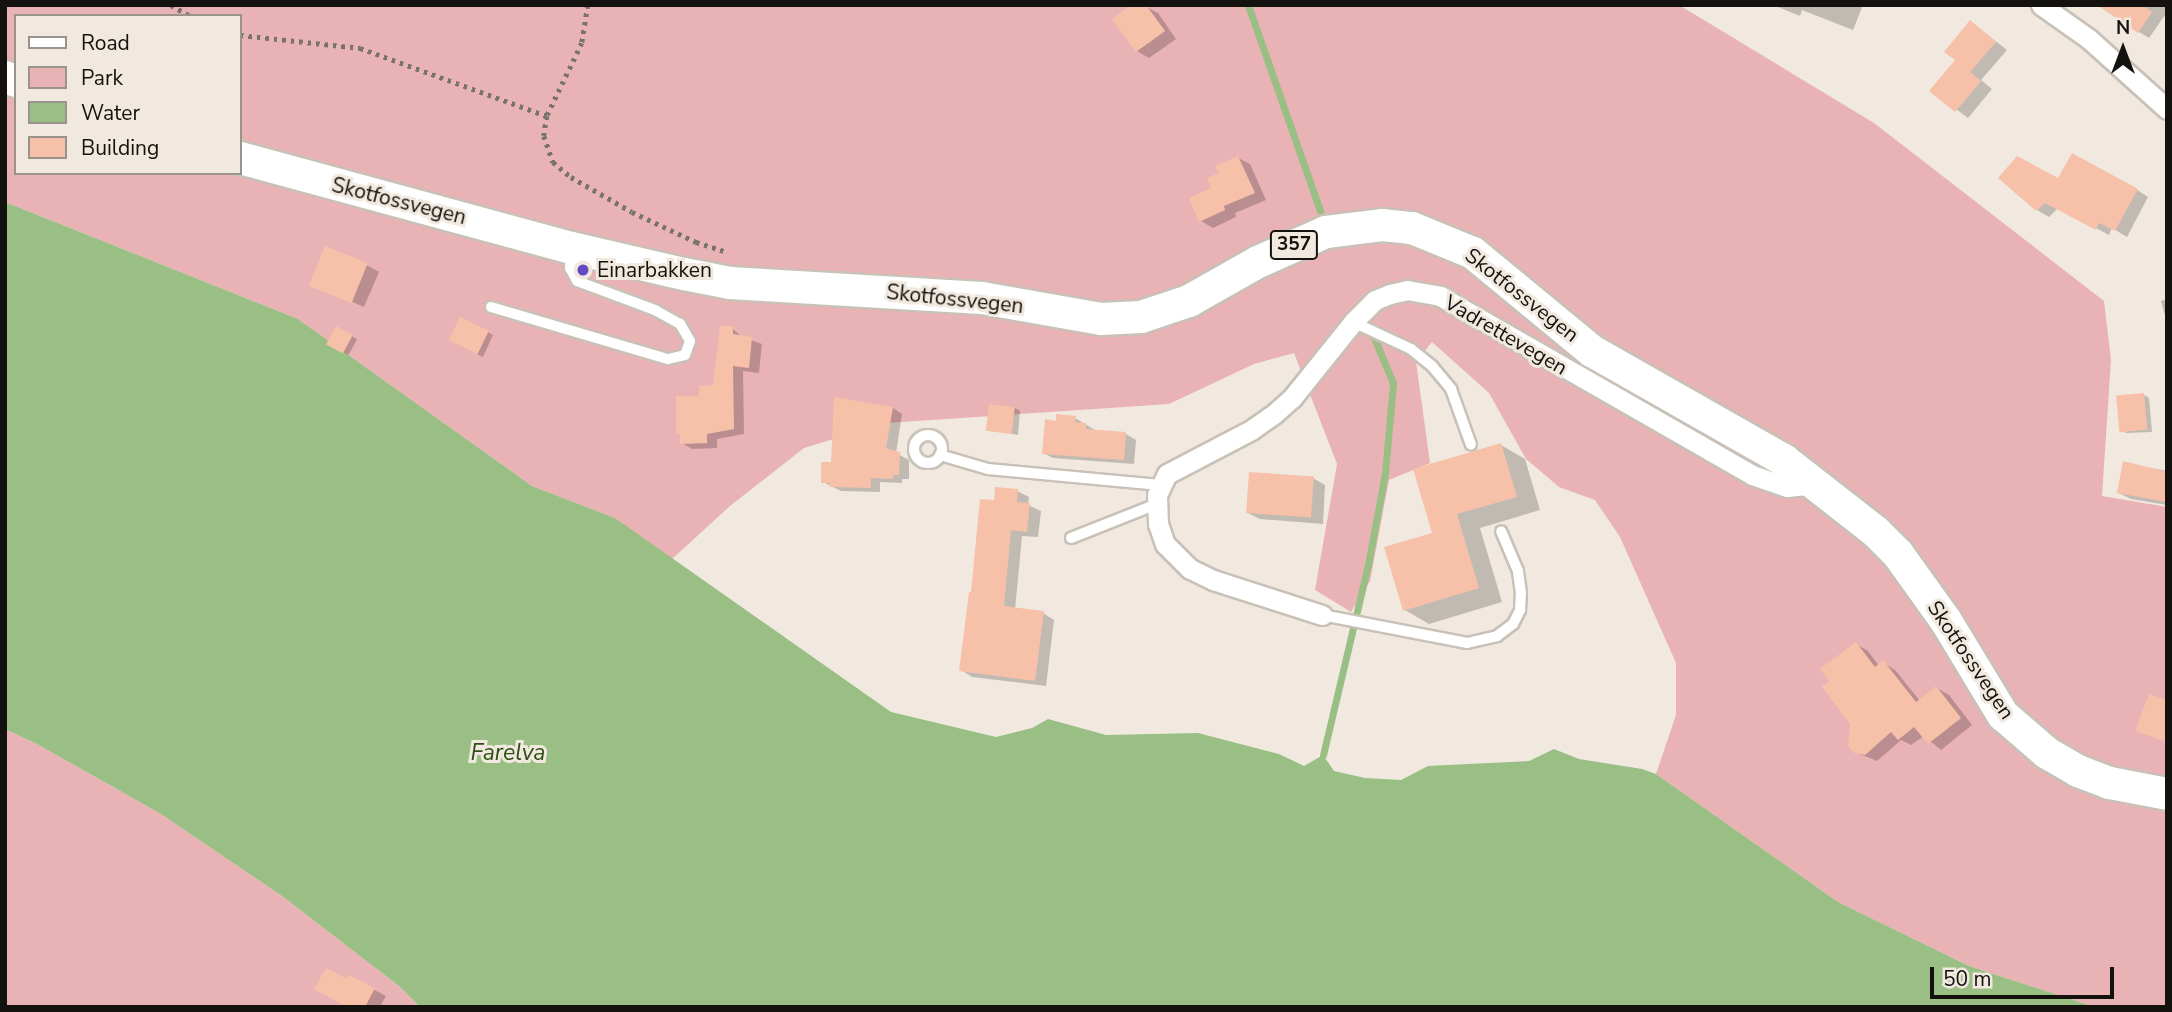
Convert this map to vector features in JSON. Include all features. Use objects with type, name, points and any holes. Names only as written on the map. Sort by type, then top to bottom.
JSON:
[{"type":"main road","name":"Skotfossvegen","points":[[242,159],[572,248],[730,282],[982,298],[1074,315],[1122,319],[1150,314],[1189,300],[1258,262],[1326,232],[1382,225],[1412,228],[1445,239],[1473,253],[1592,351],[1784,460],[1876,532],[1898,554],[1946,621],[2003,715],[2047,753],[2078,771],[2109,783],[2167,794]]},
{"type":"street","points":[[2041,5],[2088,39],[2167,109]]},
{"type":"street","name":"Vadrettevegen","points":[[1158,495],[1167,474],[1251,430],[1292,398],[1353,322],[1375,300],[1407,290],[1440,296],[1752,475],[1787,487],[1815,484]]},
{"type":"street","points":[[1158,495],[1158,524],[1166,544],[1190,569],[1213,580],[1322,615]]},
{"type":"lane","points":[[491,307],[668,359],[685,355],[690,341],[680,324],[655,310],[577,281],[570,268],[572,248]]},
{"type":"lane","points":[[1353,322],[1411,349],[1432,366],[1451,388],[1471,446]]},
{"type":"lane","points":[[940,455],[988,469],[1055,475],[1158,495]]},
{"type":"lane","name":"Vadrettevegen","points":[[1071,538],[1158,495]]},
{"type":"lane","points":[[1322,615],[1467,643],[1497,636],[1513,624],[1520,610],[1521,593],[1518,571],[1501,531]]},
{"type":"path","points":[[171,5],[187,14]]},
{"type":"path","points":[[588,5],[582,43],[547,116],[544,136],[546,149],[553,162],[571,177],[632,212],[685,237],[732,253]]},
{"type":"path","points":[[242,34],[360,48],[547,116]]},
{"type":"green space","points":[[5,5],[1679,5],[1874,123],[2104,301],[2111,360],[2102,496],[2167,507],[2167,1007],[2095,1007],[1969,966],[1838,902],[1656,774],[1676,715],[1676,663],[1620,537],[1595,500],[1559,487],[1526,459],[1489,393],[1432,342],[1416,362],[1430,463],[1389,480],[1370,581],[1351,612],[1315,590],[1337,464],[1294,353],[1254,364],[1169,404],[886,423],[804,448],[730,506],[671,560],[615,518],[532,486],[298,319],[5,202]]},
{"type":"green space","points":[[5,729],[37,744],[161,814],[282,896],[399,986],[420,1007],[5,1007]]},
{"type":"water","name":"Farelva","points":[[5,202],[298,319],[532,486],[615,518],[891,712],[996,737],[1032,728],[1048,719],[1106,735],[1198,733],[1279,754],[1304,766],[1323,755],[1334,771],[1365,778],[1401,780],[1428,766],[1529,761],[1554,749],[1579,759],[1642,769],[1656,774],[1838,902],[1969,966],[2095,1007],[420,1007],[399,986],[282,896],[161,814],[37,744],[5,729]]},
{"type":"building","points":[[1131,5],[1146,5],[1165,31],[1136,52],[1112,19]]},
{"type":"building","points":[[2097,5],[2142,5],[2152,12],[2138,33]]},
{"type":"building","points":[[1970,20],[1996,42],[1970,72],[1981,81],[1955,112],[1929,91],[1955,60],[1944,52]]},
{"type":"building","points":[[2072,153],[2138,189],[2115,231],[2099,223],[2096,230],[2045,203],[2036,211],[1998,178],[2017,156],[2058,178]]},
{"type":"building","points":[[1238,156],[1255,193],[1224,206],[1225,210],[1199,222],[1189,198],[1211,188],[1207,178],[1219,173],[1215,166]]},
{"type":"building","points":[[325,246],[368,263],[352,303],[309,286]]},
{"type":"building","points":[[460,317],[489,331],[477,354],[449,340]]},
{"type":"building","points":[[336,326],[353,335],[343,353],[326,345]]},
{"type":"building","points":[[720,326],[733,326],[733,334],[752,337],[749,368],[733,366],[734,429],[707,434],[707,443],[680,444],[680,434],[676,434],[676,396],[699,396],[699,386],[713,385]]},
{"type":"building","points":[[2144,393],[2147,430],[2119,432],[2116,395]]},
{"type":"building","points":[[834,397],[893,407],[886,448],[900,452],[899,475],[893,475],[893,479],[871,478],[871,488],[830,487],[830,483],[821,483],[821,462],[831,462]]},
{"type":"building","points":[[989,404],[1015,407],[1012,434],[986,431]]},
{"type":"building","points":[[1056,414],[1076,416],[1075,422],[1086,423],[1086,429],[1126,432],[1124,460],[1042,454],[1045,419],[1056,421]]},
{"type":"building","points":[[1501,443],[1517,497],[1457,514],[1479,588],[1403,611],[1384,547],[1432,533],[1413,469]]},
{"type":"building","points":[[2123,461],[2167,472],[2167,502],[2117,493]]},
{"type":"building","points":[[1249,472],[1314,477],[1311,517],[1246,513]]},
{"type":"building","points":[[995,487],[1018,489],[1017,502],[1030,503],[1027,532],[1011,530],[1004,606],[1044,611],[1035,681],[959,671],[971,592],[980,499],[994,500]]},
{"type":"building","points":[[1856,642],[1875,667],[1883,660],[1916,702],[1936,686],[1961,718],[1928,744],[1914,727],[1898,740],[1891,732],[1865,755],[1854,753],[1848,746],[1850,724],[1822,687],[1829,681],[1820,669]]},
{"type":"building","points":[[2149,694],[2167,700],[2167,742],[2135,731]]},
{"type":"building","points":[[326,968],[347,979],[349,975],[375,988],[365,1007],[347,1007],[314,989]]},
{"type":"waterway","points":[[1248,5],[1320,211]]},
{"type":"waterway","points":[[1323,755],[1368,565],[1385,473],[1393,383],[1372,333]]},
{"type":"place","name":"Einarbakken","points":[[583,270]]}]
